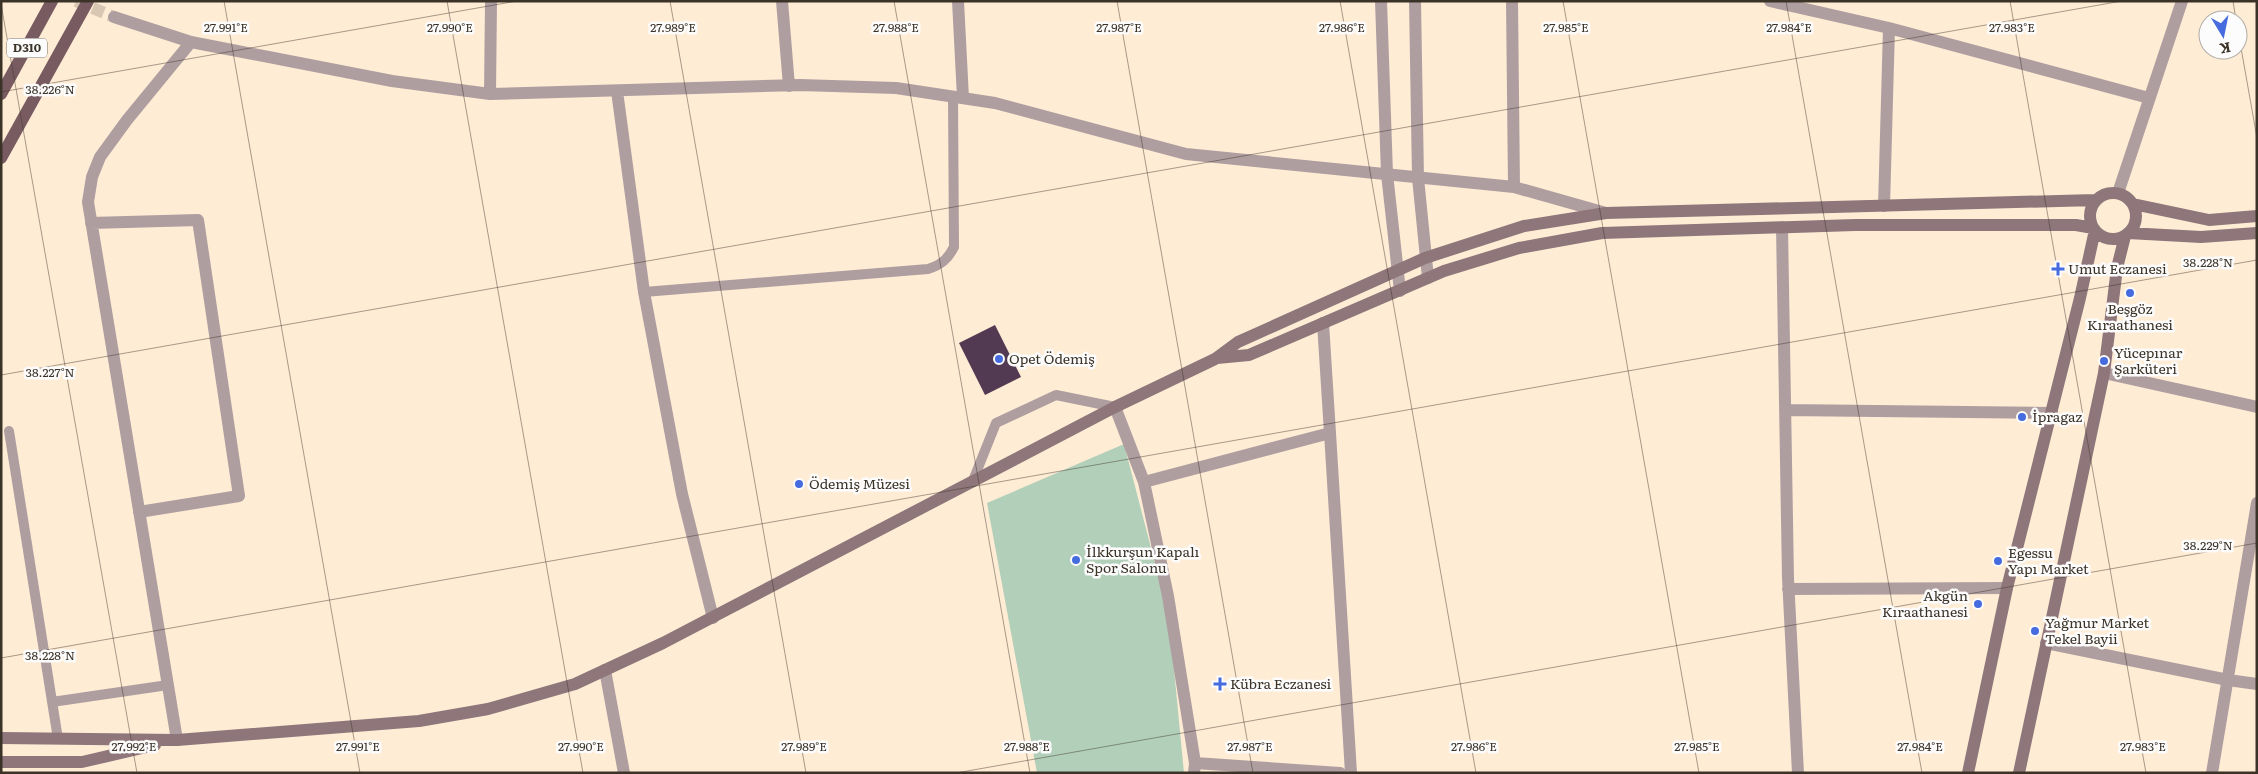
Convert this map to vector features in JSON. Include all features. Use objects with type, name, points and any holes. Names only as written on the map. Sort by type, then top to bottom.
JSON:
[{"type":"main road","name":"D310","points":[[1,94],[52,1]]},
{"type":"main road","name":"D310","points":[[1,158],[88,1]]},
{"type":"main road","points":[[1,738],[177,740],[419,721],[488,709],[575,684],[713,618],[1115,406],[1215,359],[1238,342],[1425,258],[1524,226],[1606,213],[2095,200],[2106,194],[2118,193],[2129,199],[2133,204],[2136,220],[2126,234],[2117,268],[2104,373],[2019,773]]},
{"type":"main road","points":[[1968,773],[2007,588],[2052,413],[2094,229],[2090,214],[2095,200]]},
{"type":"main road","points":[[2133,204],[2208,220],[2257,216]]},
{"type":"main road","points":[[1215,359],[1249,355],[1444,271],[1519,248],[1602,233],[1855,224],[2066,225],[2094,229],[2106,238],[2112,239],[2126,234],[2201,237],[2257,233]]},
{"type":"main road","points":[[1,762],[82,762],[177,740]]},
{"type":"street","points":[[490,94],[491,1]]},
{"type":"street","points":[[782,1],[789,86]]},
{"type":"street","points":[[958,1],[958,97]]},
{"type":"street","points":[[1381,1],[1386,174],[1400,291]]},
{"type":"street","points":[[1415,1],[1418,178],[1428,278]]},
{"type":"street","points":[[1512,1],[1514,187]]},
{"type":"street","points":[[1770,1],[1889,28],[2149,98]]},
{"type":"street","points":[[2118,193],[2182,1]]},
{"type":"street","points":[[114,17],[190,42],[392,81],[490,94],[789,86],[896,88],[995,102],[1186,154],[1514,187],[1606,213]]},
{"type":"street","points":[[1884,206],[1889,28]]},
{"type":"street","points":[[177,740],[88,202],[92,177],[100,157],[127,120],[190,42]]},
{"type":"street","points":[[617,91],[644,292],[682,494],[713,618]]},
{"type":"street","points":[[91,223],[198,220],[239,496],[139,512]]},
{"type":"street","points":[[1782,227],[1788,589],[1798,773]]},
{"type":"street","points":[[1323,324],[1351,773]]},
{"type":"street","points":[[2104,373],[2257,407]]},
{"type":"street","points":[[1115,406],[1144,482],[1168,596],[1194,768],[1340,773]]},
{"type":"street","points":[[1785,410],[2052,413]]},
{"type":"street","points":[[1144,482],[1330,433]]},
{"type":"street","points":[[2212,773],[2257,503]]},
{"type":"street","points":[[1788,589],[2007,588]]},
{"type":"street","points":[[2046,643],[2228,680],[2257,684]]},
{"type":"street","points":[[605,670],[624,773]]},
{"type":"lane","points":[[644,292],[928,269],[937,266],[944,261],[954,247],[958,97]]},
{"type":"lane","points":[[972,483],[996,423],[1056,395],[1115,406]]},
{"type":"lane","points":[[9,431],[58,739]]},
{"type":"lane","points":[[52,702],[168,685]]},
{"type":"green space","name":"İlkkurşun Kapalı Spor Salonu","points":[[1124,444],[1169,617],[1184,773],[1037,773],[987,503]]},
{"type":"building","points":[[995,325],[1021,377],[985,395],[959,343]]},
{"type":"tunnel","points":[[76,1],[114,17]]},
{"type":"place","name":"Umut Eczanesi","points":[[2058,269]]},
{"type":"place","name":"Beşgöz Kıraathanesi","points":[[2130,293]]},
{"type":"place","name":"Opet Ödemiş","points":[[999,359]]},
{"type":"place","name":"Yücepınar Şarküteri","points":[[2104,361]]},
{"type":"place","name":"İpragaz","points":[[2022,417]]},
{"type":"place","name":"Ödemiş Müzesi","points":[[799,484]]},
{"type":"place","name":"İlkkurşun Kapalı Spor Salonu","points":[[1076,560]]},
{"type":"place","name":"Egessu Yapı Market","points":[[1998,561]]},
{"type":"place","name":"Akgün Kıraathanesi","points":[[1978,604]]},
{"type":"place","name":"Yağmur Market Tekel Bayii","points":[[2035,631]]},
{"type":"place","name":"Kübra Eczanesi","points":[[1220,684]]}]
